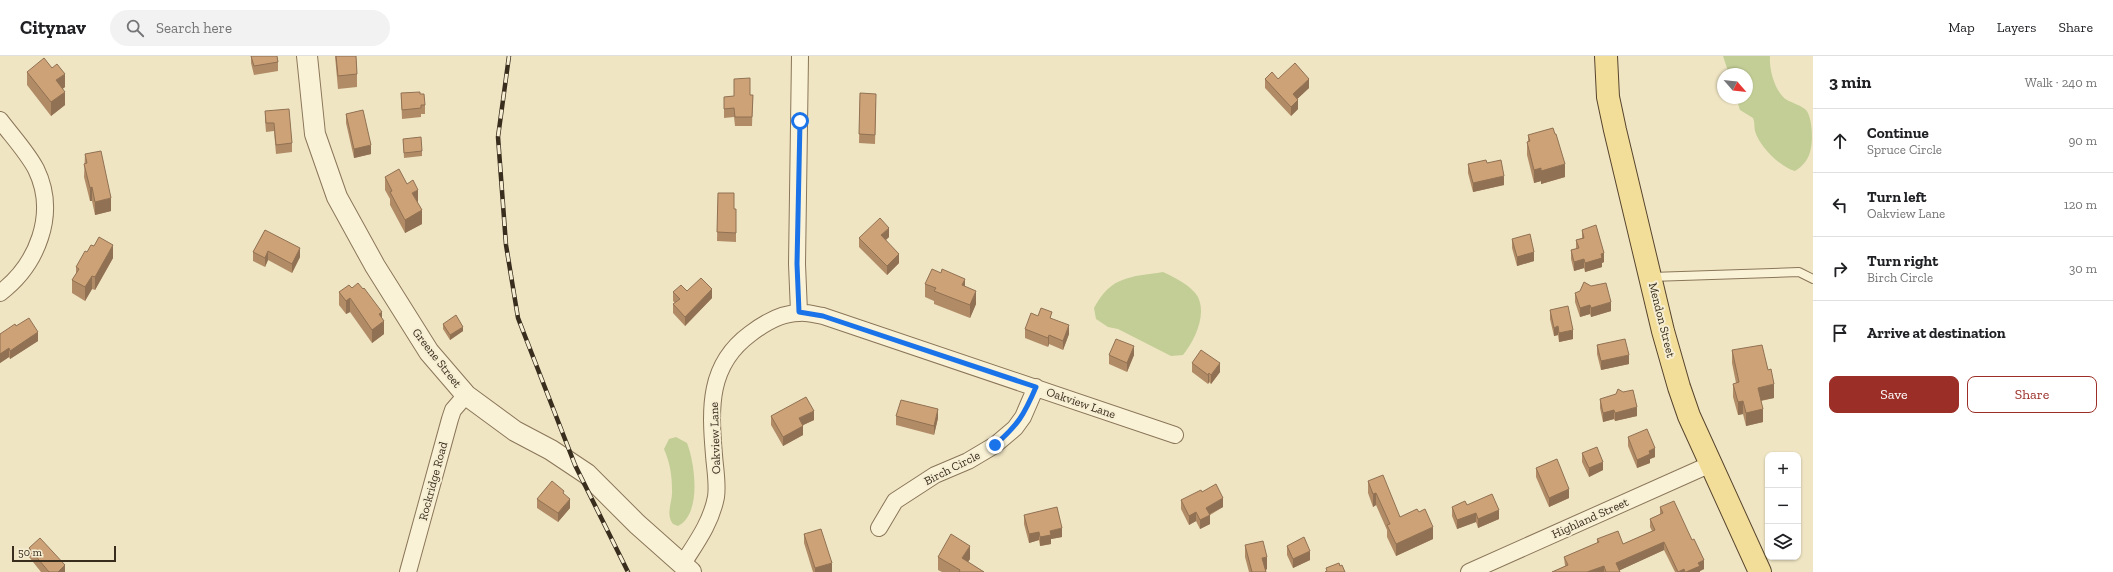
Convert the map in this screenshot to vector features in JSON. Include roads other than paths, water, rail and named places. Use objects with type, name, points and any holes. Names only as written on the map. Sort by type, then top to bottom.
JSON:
[{"type":"main road","name":"Mendon Street","points":[[1606,56],[1608,97],[1650,277],[1679,387],[1689,416],[1760,572]]},
{"type":"street","name":"Greene Street","points":[[306,56],[315,134],[337,197],[375,266],[414,330],[439,365],[466,395],[515,431],[551,450],[587,474],[642,529],[686,568]]},
{"type":"street","points":[[799,312],[797,264],[800,56]]},
{"type":"street","points":[[0,120],[36,169],[42,188],[45,207],[40,241],[32,259],[13,283],[0,293]]},
{"type":"street","name":"Oakview Lane","points":[[686,568],[706,528],[716,496],[712,419],[717,376],[725,359],[739,342],[758,328],[777,318],[799,312],[823,316],[1175,434]]},
{"type":"street","name":"Birch Circle","points":[[879,528],[895,501],[935,475],[968,461],[995,445],[1015,428],[1023,416],[1036,387]]},
{"type":"street","name":"Rockridge Road","points":[[408,572],[450,419],[453,410],[466,395]]},
{"type":"street","name":"Highland Street","points":[[1468,572],[1711,464]]},
{"type":"lane","points":[[1650,277],[1799,272],[1813,279]]},
{"type":"railway","points":[[509,56],[498,137],[506,245],[518,318],[575,465],[628,572]]}]
